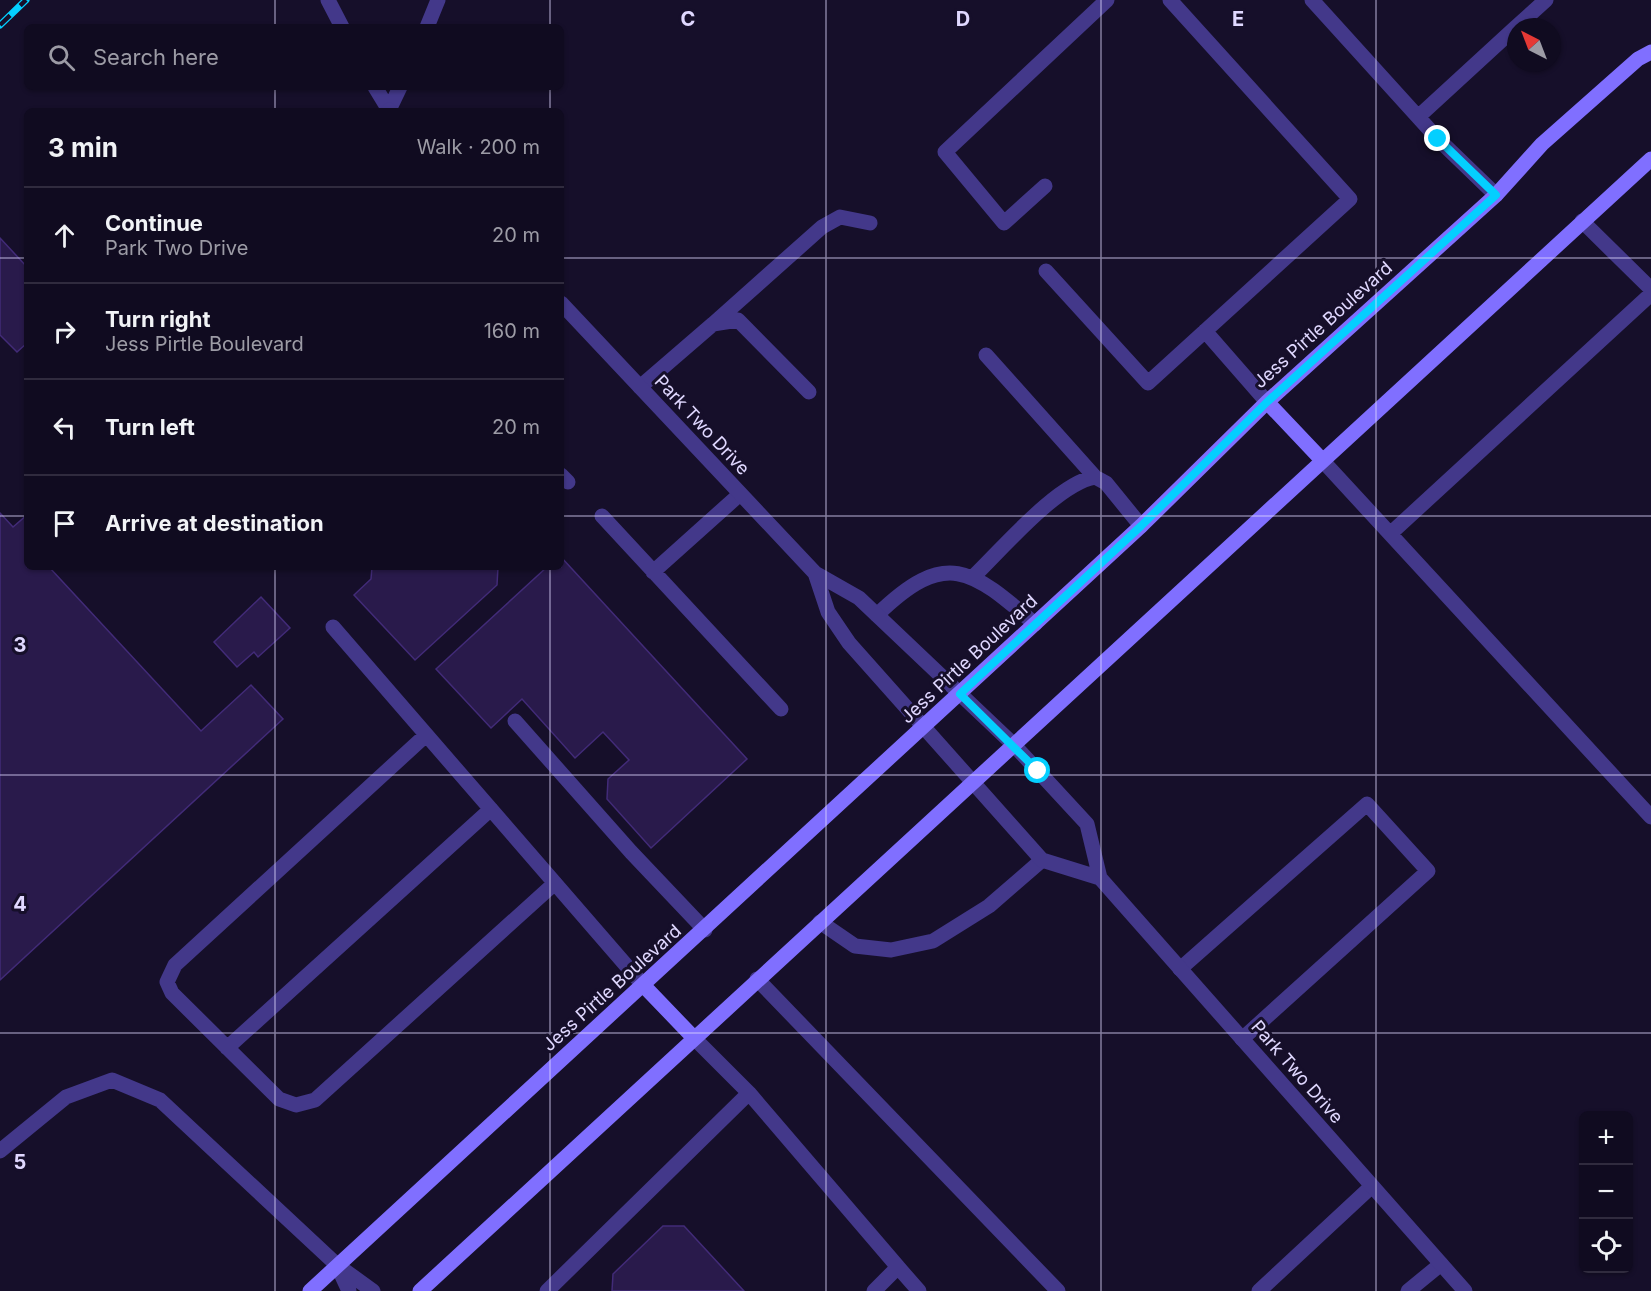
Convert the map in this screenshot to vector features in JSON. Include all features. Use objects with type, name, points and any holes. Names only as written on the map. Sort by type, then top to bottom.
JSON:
[{"type":"street","points":[[328,0],[340,24]]},
{"type":"street","points":[[428,24],[438,0]]},
{"type":"street","points":[[1045,186],[1004,223],[945,152],[1107,0]]},
{"type":"street","points":[[1046,271],[1148,383],[1350,199],[1170,0]]},
{"type":"street","points":[[1312,0],[1418,117],[1496,195]]},
{"type":"street","points":[[1526,18],[1546,0]]},
{"type":"street","points":[[1418,117],[1507,35]]},
{"type":"street","name":"Jess Pirtle Boulevard","points":[[310,1291],[705,930],[1141,526],[1267,402],[1496,195],[1542,144],[1638,59],[1651,52]]},
{"type":"street","points":[[377,90],[387,108]]},
{"type":"street","points":[[390,108],[399,90]]},
{"type":"street","points":[[420,1291],[693,1037],[1651,159]]},
{"type":"street","points":[[640,387],[822,227],[840,217],[870,223]]},
{"type":"street","points":[[1582,221],[1651,289]]},
{"type":"street","points":[[1390,534],[1651,294]]},
{"type":"street","name":"Park Two Drive","points":[[564,306],[815,573],[859,598],[1014,745],[1087,824],[1100,878],[1465,1291]]},
{"type":"street","points":[[713,324],[738,320],[809,392]]},
{"type":"street","points":[[1205,331],[1267,402],[1651,818]]},
{"type":"street","points":[[986,355],[1095,477],[1106,483],[1141,526]]},
{"type":"street","points":[[973,577],[1058,495],[1083,479],[1095,477]]},
{"type":"street","points":[[653,572],[740,494]]},
{"type":"street","points":[[602,516],[781,709]]},
{"type":"street","name":"Park Two Drive","points":[[815,573],[828,612],[849,643],[1042,860]]},
{"type":"street","points":[[877,615],[898,595],[926,578],[935,574],[956,573],[973,577],[990,586],[1035,624]]},
{"type":"street","points":[[333,627],[644,986],[749,1093],[919,1291]]},
{"type":"street","points":[[515,721],[630,852],[705,930]]},
{"type":"street","points":[[426,735],[175,965],[167,982],[172,993],[279,1099],[296,1105],[315,1100],[555,883]]},
{"type":"street","points":[[1180,969],[1367,804],[1428,871],[1242,1039]]},
{"type":"street","points":[[227,1048],[491,809]]},
{"type":"street","points":[[820,922],[855,946],[891,950],[933,941],[989,906],[1042,860],[1100,878]]},
{"type":"street","points":[[757,979],[1058,1291]]},
{"type":"street","points":[[0,1151],[66,1097],[112,1080],[160,1100],[337,1265],[373,1291]]},
{"type":"street","points":[[547,1291],[749,1093]]},
{"type":"street","points":[[1258,1291],[1372,1186]]},
{"type":"street","points":[[1408,1291],[1441,1264]]},
{"type":"street","points":[[337,1265],[349,1291]]},
{"type":"street","points":[[874,1291],[898,1268]]},
{"type":"building","points":[[0,238],[24,264],[24,346],[17,352],[0,335]]},
{"type":"building","points":[[0,513],[13,527],[24,518],[24,570],[52,570],[201,731],[251,685],[283,719],[0,980]]},
{"type":"building","points":[[564,560],[747,759],[651,848],[607,799],[608,779],[629,760],[603,732],[575,758],[522,699],[491,728],[436,669],[544,570],[564,570]]},
{"type":"building","points":[[372,570],[498,570],[497,585],[415,660],[354,595],[371,579]]},
{"type":"building","points":[[261,597],[290,628],[258,657],[254,652],[237,667],[214,642]]},
{"type":"building","points":[[663,1226],[684,1226],[744,1291],[612,1291],[613,1274]]},
{"type":"railway","points":[[0,25],[26,0]]},
{"type":"route","points":[[1038,771],[960,694],[1141,526],[1267,402],[1496,195],[1438,139]]}]
